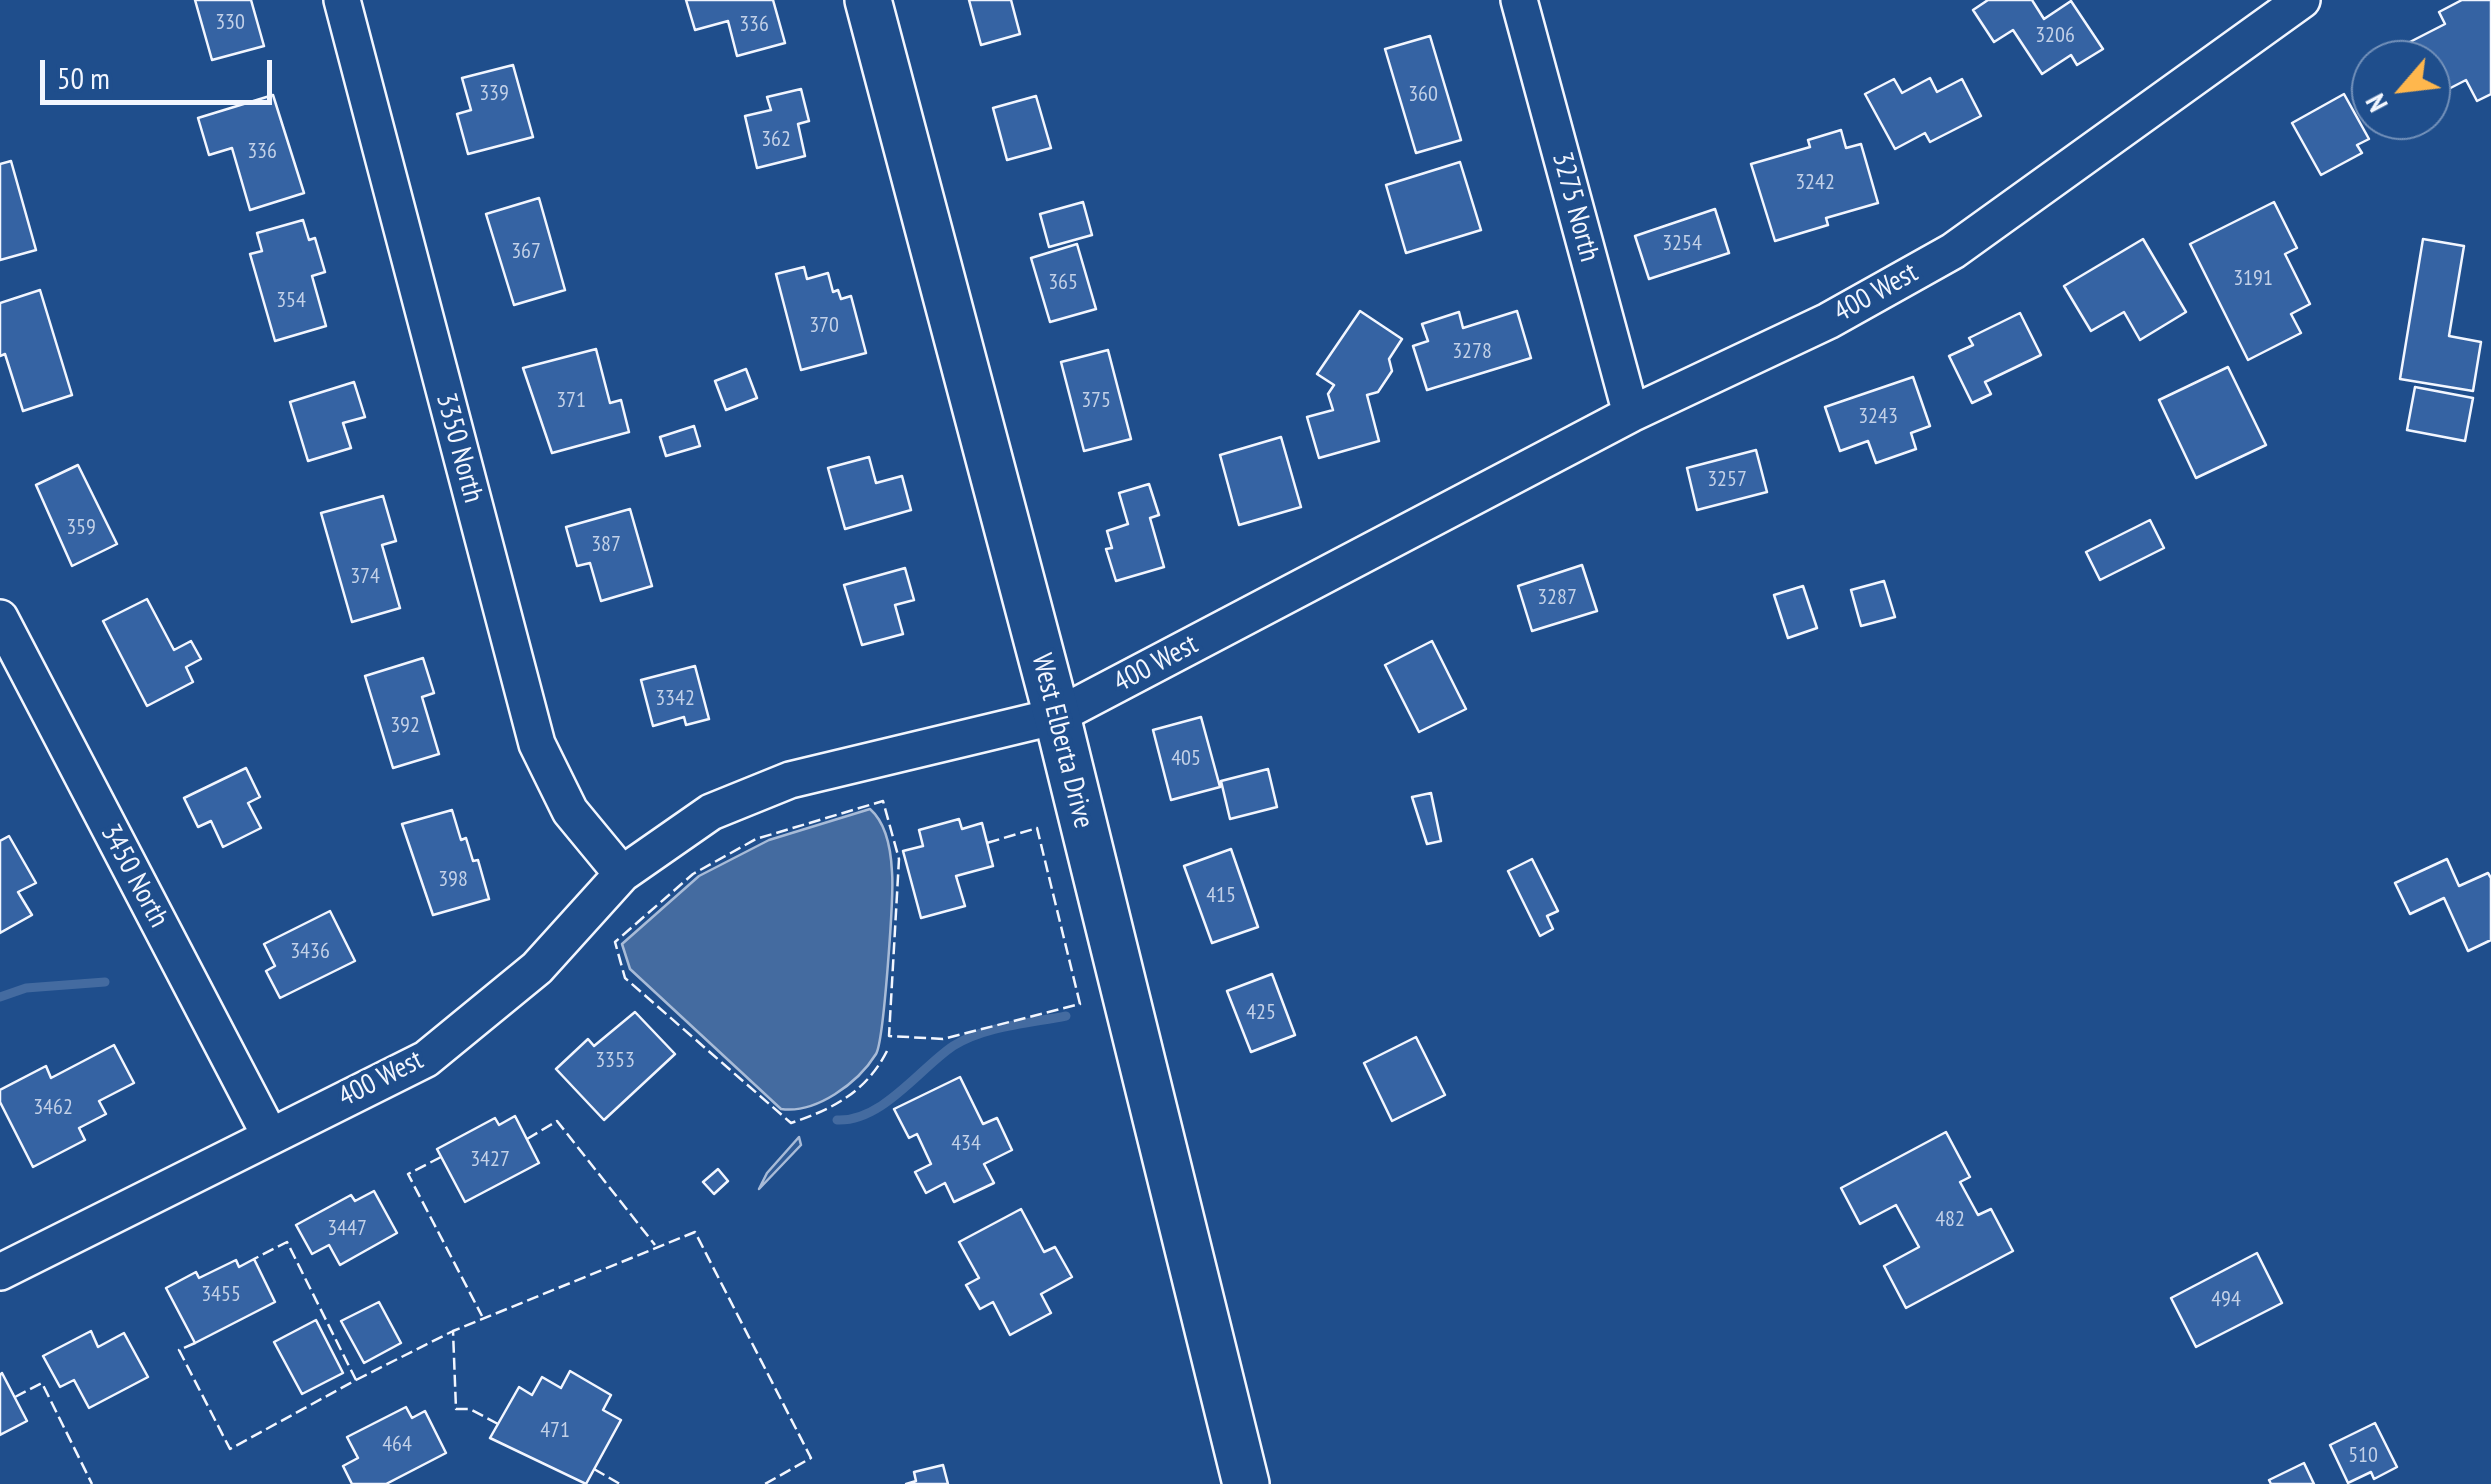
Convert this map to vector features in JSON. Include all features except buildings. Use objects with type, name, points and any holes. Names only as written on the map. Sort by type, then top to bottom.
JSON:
[{"type":"main road","name":"West Elberta Drive","points":[[868,0],[1056,716],[1246,1484]]},
{"type":"street","name":"3350 North","points":[[342,0],[536,744],[570,811],[622,874]]},
{"type":"street","name":"3275 North","points":[[1519,0],[1631,414]]},
{"type":"street","name":"400 West","points":[[0,1272],[268,1134],[426,1058],[537,968],[622,874],[712,812],[790,780],[1056,716],[1631,414],[1828,321],[1952,250],[2302,0]]},
{"type":"street","name":"3450 North","points":[[0,618],[268,1134]]},
{"type":"shaded area","points":[[870,809],[887,838],[892,872],[885,997],[876,1054],[858,1076],[835,1094],[808,1107],[781,1109],[630,969],[622,944],[699,876],[769,840]]},
{"type":"shaded area","points":[[799,1137],[801,1145],[759,1189],[767,1173]]},
{"type":"waterway","points":[[0,997],[26,988],[105,982]]},
{"type":"waterway","points":[[837,1120],[854,1118],[885,1104],[965,1039],[1008,1026],[1066,1016]]},
{"type":"fence","points":[[887,1051],[869,1078],[847,1097],[791,1123],[625,978],[615,942],[693,874],[756,839],[883,801],[899,859],[889,1036],[943,1039],[1080,1004],[1037,828],[987,843]]},
{"type":"fence","points":[[527,1139],[557,1121],[655,1245]]},
{"type":"fence","points":[[441,1157],[408,1174],[482,1316]]},
{"type":"fence","points":[[498,1424],[470,1409],[456,1409],[453,1331],[695,1232],[811,1458],[765,1484]]},
{"type":"fence","points":[[195,1343],[179,1350],[230,1449],[356,1380],[287,1242],[254,1259]]},
{"type":"fence","points":[[356,1380],[453,1331]]},
{"type":"fence","points":[[15,1397],[42,1383],[92,1484]]},
{"type":"fence","points":[[594,1469],[620,1484]]}]
